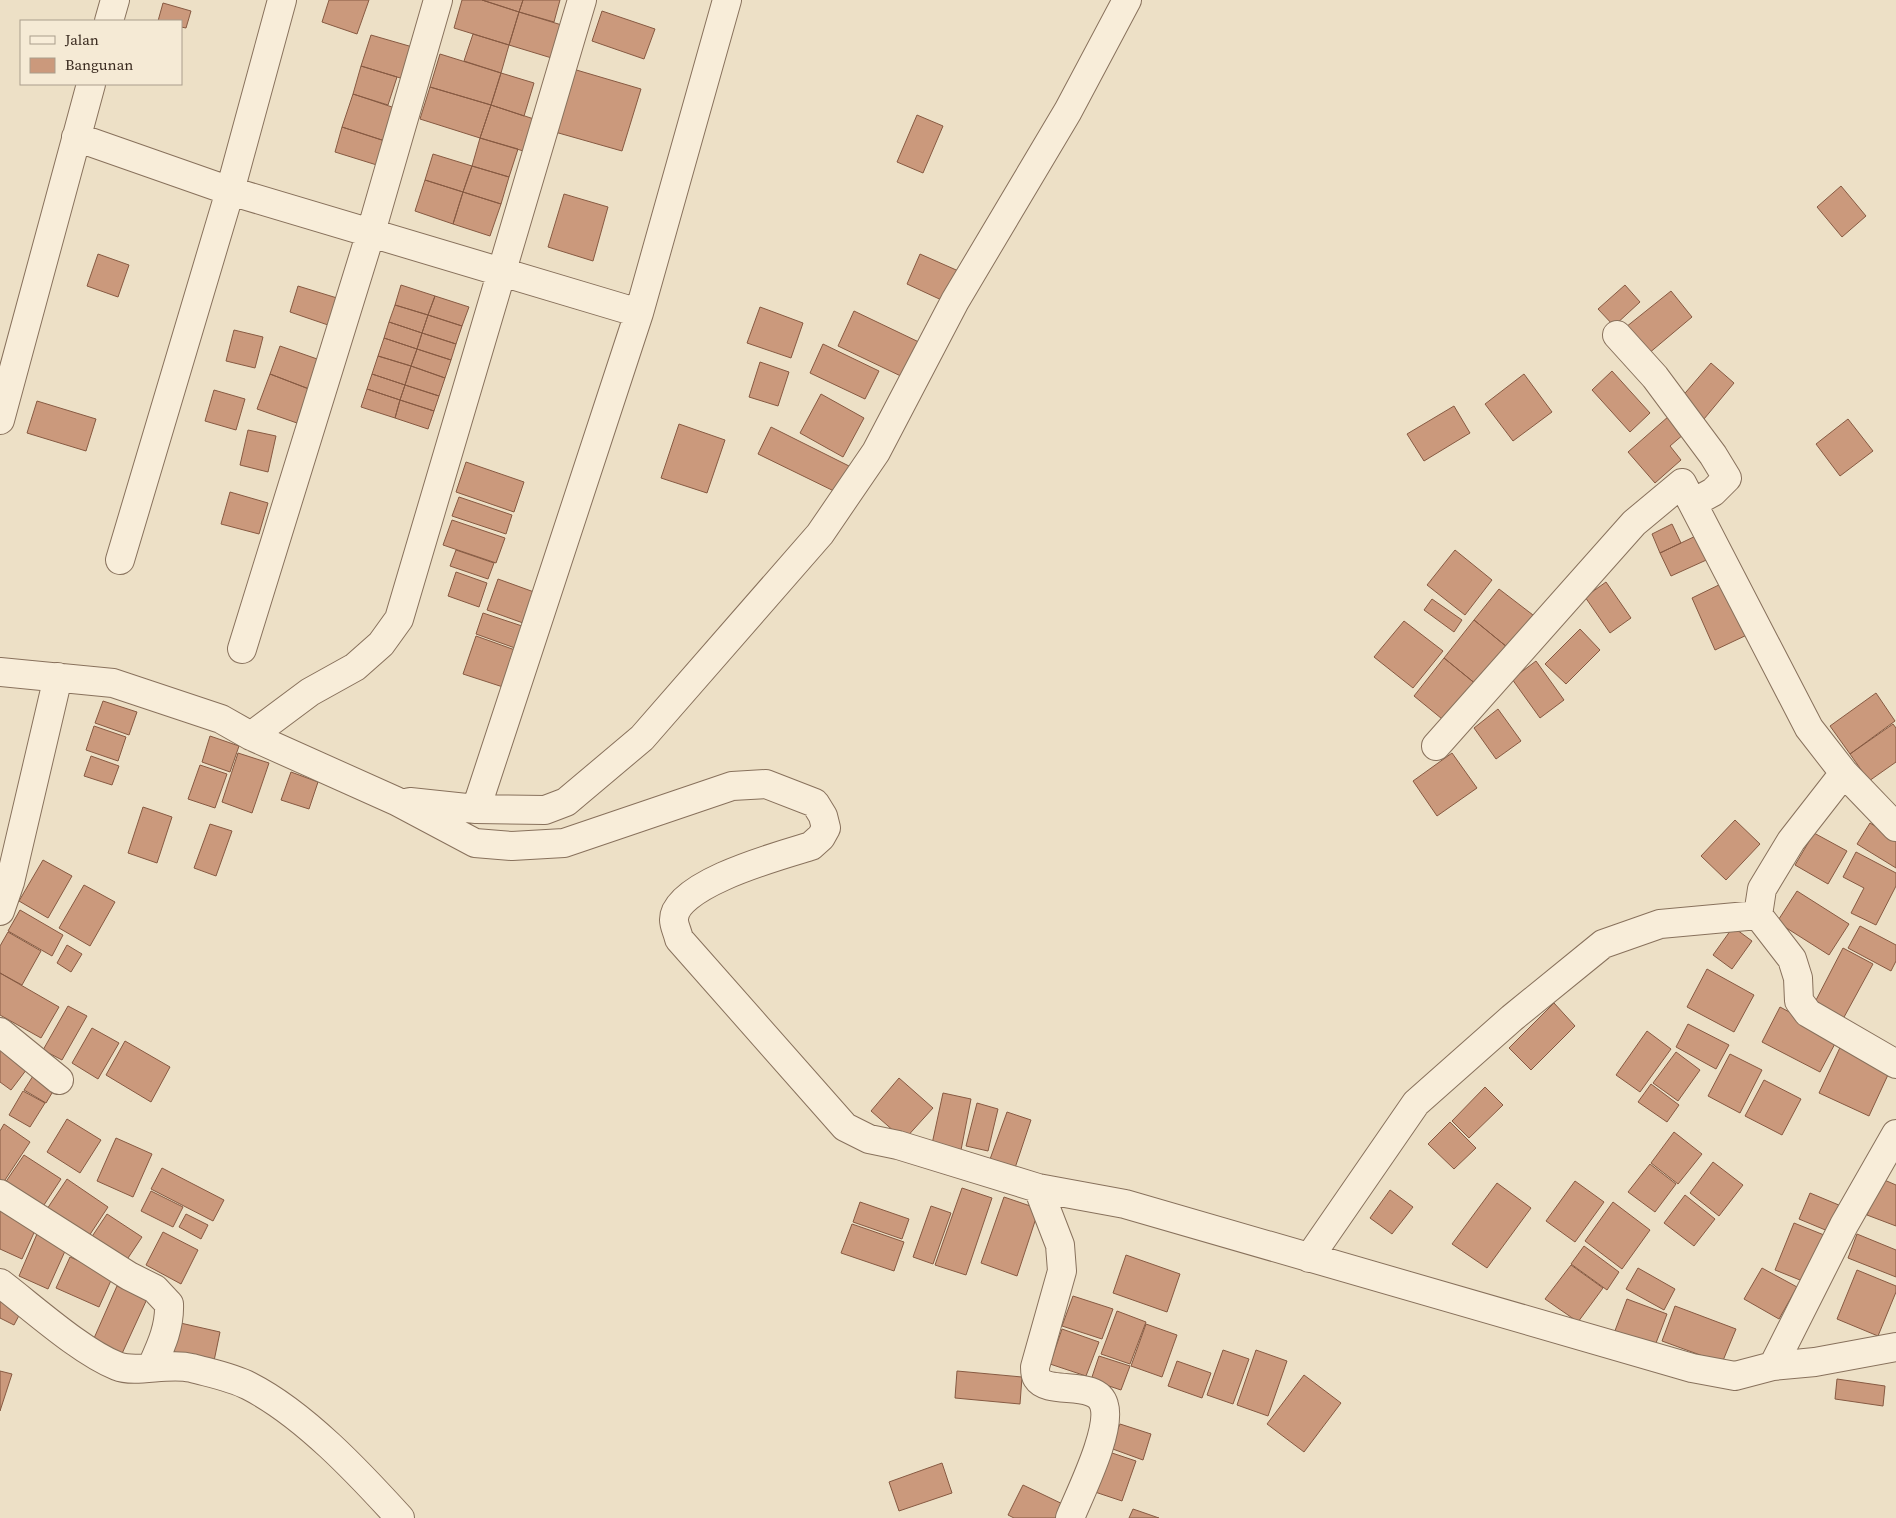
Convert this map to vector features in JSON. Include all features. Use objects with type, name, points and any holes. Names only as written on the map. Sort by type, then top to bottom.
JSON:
[{"type":"street","points":[[109,20],[115,0]]},
{"type":"street","points":[[120,560],[230,191],[282,0]]},
{"type":"street","points":[[242,649],[372,232],[438,0]]},
{"type":"street","points":[[251,736],[310,692],[355,667],[381,644],[399,619],[582,0]]},
{"type":"street","points":[[476,809],[639,313],[727,0]]},
{"type":"street","points":[[396,801],[476,809],[545,810],[566,802],[642,738],[820,534],[876,452],[955,301],[1068,111],[1127,0]]},
{"type":"street","points":[[0,420],[91,85]]},
{"type":"street","points":[[76,137],[230,191],[639,313]]},
{"type":"street","points":[[1617,335],[1655,377],[1713,455],[1727,478],[1713,492],[1693,503]]},
{"type":"street","points":[[1436,746],[1634,523],[1682,483],[1809,728],[1844,773],[1896,827]]},
{"type":"street","points":[[0,672],[113,683],[221,719],[251,736],[396,801],[475,843],[512,846],[564,843],[732,786],[766,784],[815,803],[823,816],[826,828],[821,837],[811,846],[716,878],[680,903],[674,919],[679,939],[845,1127],[869,1138],[898,1145],[1038,1188],[1125,1204],[1692,1368],[1735,1376],[1773,1366],[1815,1362],[1896,1347]]},
{"type":"street","points":[[0,911],[10,882],[58,677]]},
{"type":"street","points":[[1844,773],[1791,841],[1762,890],[1758,915],[1792,959],[1798,978],[1799,1001],[1808,1013],[1896,1064]]},
{"type":"street","points":[[1309,1258],[1416,1103],[1512,1018],[1603,944],[1660,924],[1758,915]]},
{"type":"street","points":[[0,1032],[59,1080]]},
{"type":"street","points":[[1773,1366],[1844,1225],[1896,1134]]},
{"type":"street","points":[[1038,1188],[1060,1245],[1062,1271],[1035,1367],[1037,1378],[1044,1383],[1092,1391],[1101,1398],[1105,1407],[1104,1427],[1096,1456],[1070,1518]]},
{"type":"street","points":[[0,1194],[129,1276],[155,1289],[169,1304],[170,1317],[152,1366]]},
{"type":"street","points":[[0,1283],[96,1356],[127,1370],[152,1366],[182,1366],[249,1386],[303,1422],[370,1484],[400,1518]]},
{"type":"building","points":[[329,0],[369,0],[357,34],[322,22]]},
{"type":"building","points":[[462,0],[482,0],[519,12],[509,45],[454,28]]},
{"type":"building","points":[[482,0],[523,0],[519,12]]},
{"type":"building","points":[[523,0],[560,0],[554,22],[519,12]]},
{"type":"building","points":[[163,3],[191,11],[186,28],[182,27],[182,20],[158,20]]},
{"type":"building","points":[[602,11],[655,29],[644,59],[592,41]]},
{"type":"building","points":[[519,12],[565,26],[555,59],[509,45]]},
{"type":"building","points":[[473,34],[509,45],[501,73],[464,61]]},
{"type":"building","points":[[371,35],[416,48],[407,80],[361,66]]},
{"type":"building","points":[[440,54],[501,73],[491,105],[430,87]]},
{"type":"building","points":[[361,66],[397,77],[388,105],[353,94]]},
{"type":"building","points":[[573,69],[641,89],[622,151],[555,132]]},
{"type":"building","points":[[501,73],[534,83],[524,116],[491,105]]},
{"type":"building","points":[[430,87],[491,105],[480,138],[420,119]]},
{"type":"building","points":[[353,94],[398,109],[388,142],[342,127]]},
{"type":"building","points":[[491,105],[540,121],[530,153],[480,138]]},
{"type":"building","points":[[917,115],[943,126],[923,173],[897,162]]},
{"type":"building","points":[[342,127],[388,142],[380,166],[335,152]]},
{"type":"building","points":[[480,138],[518,149],[509,177],[472,166]]},
{"type":"building","points":[[433,154],[472,166],[463,192],[425,180]]},
{"type":"building","points":[[472,166],[509,177],[501,204],[463,192]]},
{"type":"building","points":[[425,180],[463,192],[453,224],[415,211]]},
{"type":"building","points":[[1841,186],[1866,216],[1842,237],[1817,207]]},
{"type":"building","points":[[463,192],[501,204],[490,236],[453,224]]},
{"type":"building","points":[[564,194],[608,207],[593,261],[548,247]]},
{"type":"building","points":[[98,254],[129,265],[118,297],[87,286]]},
{"type":"building","points":[[920,254],[963,273],[948,303],[907,284]]},
{"type":"building","points":[[401,285],[435,296],[428,315],[395,305]]},
{"type":"building","points":[[1625,285],[1640,302],[1614,326],[1598,309]]},
{"type":"building","points":[[298,286],[337,298],[328,325],[290,312]]},
{"type":"building","points":[[1671,291],[1692,317],[1648,354],[1626,327]]},
{"type":"building","points":[[435,296],[469,307],[462,326],[428,315]]},
{"type":"building","points":[[395,305],[428,315],[422,333],[389,322]]},
{"type":"building","points":[[760,307],[803,323],[791,358],[747,343]]},
{"type":"building","points":[[854,311],[923,344],[907,379],[838,346]]},
{"type":"building","points":[[428,315],[462,326],[456,344],[422,333]]},
{"type":"building","points":[[389,322],[422,333],[417,349],[384,338]]},
{"type":"building","points":[[234,330],[263,337],[255,368],[226,361]]},
{"type":"building","points":[[422,333],[456,344],[451,360],[417,349]]},
{"type":"building","points":[[384,338],[417,349],[411,366],[378,356]]},
{"type":"building","points":[[823,344],[879,371],[865,399],[810,373]]},
{"type":"building","points":[[280,346],[320,360],[309,389],[270,374]]},
{"type":"building","points":[[417,349],[451,360],[445,378],[411,366]]},
{"type":"building","points":[[378,356],[411,366],[405,385],[372,374]]},
{"type":"building","points":[[760,362],[789,372],[778,406],[749,397]]},
{"type":"building","points":[[1711,363],[1734,383],[1704,419],[1680,399]]},
{"type":"building","points":[[411,366],[445,378],[439,396],[405,385]]},
{"type":"building","points":[[1612,371],[1650,413],[1630,432],[1592,390]]},
{"type":"building","points":[[270,374],[309,389],[297,423],[257,409]]},
{"type":"building","points":[[372,374],[405,385],[400,400],[367,389]]},
{"type":"building","points":[[1524,374],[1552,412],[1513,441],[1485,404]]},
{"type":"building","points":[[405,385],[439,396],[434,411],[400,400]]},
{"type":"building","points":[[367,389],[400,400],[395,418],[361,407]]},
{"type":"building","points":[[214,390],[245,399],[236,430],[205,421]]},
{"type":"building","points":[[821,394],[864,418],[843,457],[800,433]]},
{"type":"building","points":[[400,400],[434,411],[428,429],[395,418]]},
{"type":"building","points":[[37,401],[96,419],[86,451],[27,433]]},
{"type":"building","points":[[1454,406],[1470,433],[1424,461],[1407,434]]},
{"type":"building","points":[[1669,416],[1684,434],[1670,446],[1681,460],[1655,483],[1628,452]]},
{"type":"building","points":[[1848,419],[1873,451],[1840,476],[1816,444]]},
{"type":"building","points":[[679,424],[725,440],[707,493],[661,478]]},
{"type":"building","points":[[771,427],[853,468],[840,494],[758,454]]},
{"type":"building","points":[[248,430],[276,436],[268,472],[240,465]]},
{"type":"building","points":[[466,462],[524,482],[514,512],[456,492]]},
{"type":"building","points":[[230,492],[268,503],[259,534],[221,524]]},
{"type":"building","points":[[459,497],[512,515],[506,534],[452,516]]},
{"type":"building","points":[[452,520],[505,538],[496,563],[443,545]]},
{"type":"building","points":[[1672,524],[1681,543],[1660,553],[1652,534]]},
{"type":"building","points":[[1702,533],[1713,557],[1671,576],[1660,553]]},
{"type":"building","points":[[456,550],[494,563],[488,579],[450,566]]},
{"type":"building","points":[[1455,550],[1492,580],[1465,615],[1427,585]]},
{"type":"building","points":[[456,572],[487,583],[479,607],[448,596]]},
{"type":"building","points":[[498,579],[534,592],[523,623],[487,610]]},
{"type":"building","points":[[1606,582],[1631,618],[1610,633],[1585,597]]},
{"type":"building","points":[[1725,582],[1749,634],[1715,650],[1692,598]]},
{"type":"building","points":[[1499,589],[1533,615],[1507,647],[1474,620]]},
{"type":"building","points":[[1432,599],[1462,620],[1454,632],[1424,610]]},
{"type":"building","points":[[483,613],[522,626],[515,648],[476,634]]},
{"type":"building","points":[[1474,620],[1507,647],[1477,685],[1444,658]]},
{"type":"building","points":[[1404,621],[1443,651],[1413,688],[1374,657]]},
{"type":"building","points":[[1580,629],[1600,650],[1566,684],[1545,664]]},
{"type":"building","points":[[476,636],[515,650],[503,687],[463,674]]},
{"type":"building","points":[[1444,658],[1477,685],[1447,723],[1414,696]]},
{"type":"building","points":[[1536,661],[1564,700],[1540,718],[1512,679]]},
{"type":"building","points":[[1876,693],[1895,721],[1850,754],[1830,726]]},
{"type":"building","points":[[103,701],[137,712],[129,735],[95,723]]},
{"type":"building","points":[[1498,709],[1521,741],[1496,759],[1474,728]]},
{"type":"building","points":[[1893,724],[1896,728],[1896,762],[1869,781],[1850,754]]},
{"type":"building","points":[[94,726],[126,737],[118,761],[86,750]]},
{"type":"building","points":[[210,736],[239,746],[230,772],[202,762]]},
{"type":"building","points":[[238,753],[269,763],[252,813],[222,802]]},
{"type":"building","points":[[1452,753],[1477,788],[1437,816],[1413,781]]},
{"type":"building","points":[[91,756],[119,766],[112,785],[84,776]]},
{"type":"building","points":[[200,765],[227,774],[215,808],[188,799]]},
{"type":"building","points":[[291,772],[318,782],[309,809],[281,800]]},
{"type":"building","points":[[143,807],[172,817],[157,863],[128,853]]},
{"type":"building","points":[[1735,820],[1760,844],[1726,880],[1701,856]]},
{"type":"building","points":[[1870,823],[1896,839],[1896,868],[1857,844]]},
{"type":"building","points":[[210,824],[232,831],[216,876],[194,868]]},
{"type":"building","points":[[1814,833],[1847,851],[1828,884],[1795,865]]},
{"type":"building","points":[[1856,852],[1896,873],[1896,886],[1876,925],[1851,913],[1864,888],[1843,877]]},
{"type":"building","points":[[43,860],[72,876],[48,918],[19,901]]},
{"type":"building","points":[[84,885],[115,902],[90,946],[59,928]]},
{"type":"building","points":[[1797,891],[1849,924],[1829,955],[1777,922]]},
{"type":"building","points":[[20,910],[63,935],[52,956],[8,931]]},
{"type":"building","points":[[1860,926],[1896,945],[1896,961],[1891,971],[1848,948]]},
{"type":"building","points":[[1733,927],[1752,941],[1732,969],[1713,955]]},
{"type":"building","points":[[8,932],[41,951],[22,985],[0,973],[0,946]]},
{"type":"building","points":[[67,945],[82,954],[71,972],[57,963]]},
{"type":"building","points":[[1843,948],[1873,964],[1843,1019],[1814,1004]]},
{"type":"building","points":[[1707,969],[1754,995],[1734,1032],[1687,1007]]},
{"type":"building","points":[[0,973],[59,1007],[41,1038],[0,1015]]},
{"type":"building","points":[[1554,1003],[1575,1026],[1531,1070],[1509,1048]]},
{"type":"building","points":[[68,1006],[87,1016],[62,1060],[43,1050]]},
{"type":"building","points":[[1780,1007],[1838,1038],[1820,1072],[1762,1042]]},
{"type":"building","points":[[1688,1024],[1729,1045],[1716,1069],[1676,1047]]},
{"type":"building","points":[[92,1028],[119,1043],[98,1079],[72,1063]]},
{"type":"building","points":[[1647,1031],[1671,1049],[1640,1092],[1616,1075]]},
{"type":"building","points":[[125,1041],[170,1067],[151,1102],[106,1075]]},
{"type":"building","points":[[1843,1041],[1893,1064],[1869,1116],[1819,1093]]},
{"type":"building","points":[[0,1042],[30,1065],[11,1090],[0,1082]]},
{"type":"building","points":[[1676,1052],[1700,1070],[1678,1101],[1653,1083]]},
{"type":"building","points":[[1730,1054],[1762,1070],[1740,1113],[1708,1096]]},
{"type":"building","points":[[33,1076],[55,1088],[46,1103],[24,1090]]},
{"type":"building","points":[[899,1078],[933,1108],[904,1140],[871,1111]]},
{"type":"building","points":[[1764,1080],[1801,1099],[1782,1135],[1745,1116]]},
{"type":"building","points":[[1651,1084],[1679,1105],[1667,1122],[1638,1102]]},
{"type":"building","points":[[1485,1087],[1503,1105],[1469,1138],[1452,1121]]},
{"type":"building","points":[[23,1091],[45,1103],[30,1127],[9,1115]]},
{"type":"building","points":[[943,1093],[971,1099],[961,1150],[932,1144]]},
{"type":"building","points":[[977,1103],[998,1109],[988,1151],[966,1146]]},
{"type":"building","points":[[1007,1112],[1031,1120],[1014,1171],[989,1162]]},
{"type":"building","points":[[67,1119],[101,1140],[80,1173],[47,1152]]},
{"type":"building","points":[[1450,1122],[1476,1148],[1454,1169],[1428,1144]]},
{"type":"building","points":[[4,1124],[30,1142],[3,1183],[0,1181],[0,1131]]},
{"type":"building","points":[[1674,1132],[1702,1154],[1678,1184],[1651,1163]]},
{"type":"building","points":[[116,1138],[152,1154],[133,1197],[97,1181]]},
{"type":"building","points":[[24,1155],[61,1179],[42,1208],[5,1183]]},
{"type":"building","points":[[1713,1162],[1743,1185],[1719,1216],[1690,1193]]},
{"type":"building","points":[[1650,1164],[1676,1184],[1655,1212],[1628,1192]]},
{"type":"building","points":[[162,1168],[224,1200],[213,1221],[151,1189]]},
{"type":"building","points":[[67,1179],[108,1207],[87,1239],[45,1212]]},
{"type":"building","points":[[1882,1179],[1896,1185],[1896,1226],[1867,1215]]},
{"type":"building","points":[[1575,1181],[1604,1202],[1575,1242],[1546,1221]]},
{"type":"building","points":[[1497,1183],[1531,1208],[1487,1268],[1452,1244]]},
{"type":"building","points":[[962,1188],[992,1198],[966,1275],[935,1265]]},
{"type":"building","points":[[1390,1190],[1413,1207],[1392,1234],[1370,1218]]},
{"type":"building","points":[[151,1191],[183,1207],[173,1227],[141,1211]]},
{"type":"building","points":[[1810,1193],[1846,1208],[1835,1234],[1799,1219]]},
{"type":"building","points":[[1685,1195],[1715,1219],[1694,1246],[1664,1223]]},
{"type":"building","points":[[1004,1197],[1039,1209],[1017,1276],[981,1263]]},
{"type":"building","points":[[860,1202],[909,1219],[902,1239],[853,1222]]},
{"type":"building","points":[[1613,1202],[1650,1230],[1622,1269],[1585,1241]]},
{"type":"building","points":[[931,1206],[951,1213],[933,1264],[913,1257]]},
{"type":"building","points":[[0,1208],[38,1224],[22,1259],[0,1249]]},
{"type":"building","points":[[107,1214],[142,1237],[124,1264],[89,1241]]},
{"type":"building","points":[[186,1214],[208,1225],[201,1239],[179,1227]]},
{"type":"building","points":[[1794,1223],[1829,1237],[1810,1284],[1775,1270]]},
{"type":"building","points":[[852,1224],[904,1242],[894,1271],[841,1253]]},
{"type":"building","points":[[40,1227],[70,1240],[48,1289],[19,1276]]},
{"type":"building","points":[[163,1232],[198,1250],[181,1284],[146,1265]]},
{"type":"building","points":[[1857,1234],[1896,1250],[1896,1277],[1848,1258]]},
{"type":"building","points":[[1584,1246],[1619,1272],[1607,1290],[1571,1264]]},
{"type":"building","points":[[1126,1255],[1180,1274],[1167,1312],[1113,1293]]},
{"type":"building","points":[[70,1257],[113,1276],[99,1307],[56,1288]]},
{"type":"building","points":[[1571,1265],[1603,1288],[1578,1322],[1545,1299]]},
{"type":"building","points":[[1638,1268],[1675,1289],[1664,1310],[1626,1289]]},
{"type":"building","points":[[1762,1268],[1797,1287],[1779,1319],[1744,1299]]},
{"type":"building","points":[[1857,1270],[1896,1286],[1896,1292],[1878,1336],[1837,1319]]},
{"type":"building","points":[[117,1286],[147,1299],[120,1358],[91,1345]]},
{"type":"building","points":[[0,1293],[24,1306],[14,1325],[0,1318]]},
{"type":"building","points":[[1073,1296],[1113,1309],[1102,1339],[1062,1326]]},
{"type":"building","points":[[1627,1299],[1667,1314],[1653,1351],[1613,1336]]},
{"type":"building","points":[[1675,1306],[1736,1329],[1722,1363],[1662,1341]]},
{"type":"building","points":[[1117,1311],[1146,1322],[1130,1364],[1101,1354]]},
{"type":"building","points":[[176,1322],[220,1332],[214,1361],[170,1351]]},
{"type":"building","points":[[1146,1324],[1177,1335],[1162,1377],[1131,1366]]},
{"type":"building","points":[[1062,1329],[1099,1342],[1086,1376],[1050,1364]]},
{"type":"building","points":[[1223,1350],[1249,1359],[1233,1404],[1207,1395]]},
{"type":"building","points":[[1256,1350],[1287,1361],[1268,1416],[1237,1405]]},
{"type":"building","points":[[1099,1356],[1130,1366],[1121,1390],[1091,1380]]},
{"type":"building","points":[[1177,1361],[1211,1373],[1202,1398],[1168,1386]]},
{"type":"building","points":[[0,1371],[12,1374],[0,1411]]},
{"type":"building","points":[[957,1371],[1022,1377],[1020,1404],[955,1398]]},
{"type":"building","points":[[1304,1375],[1341,1403],[1304,1452],[1267,1424]]},
{"type":"building","points":[[1837,1379],[1885,1386],[1883,1406],[1835,1399]]},
{"type":"building","points":[[1120,1424],[1151,1434],[1143,1460],[1110,1448]]},
{"type":"building","points":[[1109,1452],[1136,1461],[1122,1501],[1095,1492]]},
{"type":"building","points":[[942,1463],[952,1493],[899,1511],[889,1482]]},
{"type":"building","points":[[1023,1485],[1071,1508],[1067,1518],[1014,1518],[1008,1515]]},
{"type":"building","points":[[1133,1509],[1159,1518],[1129,1518]]}]
